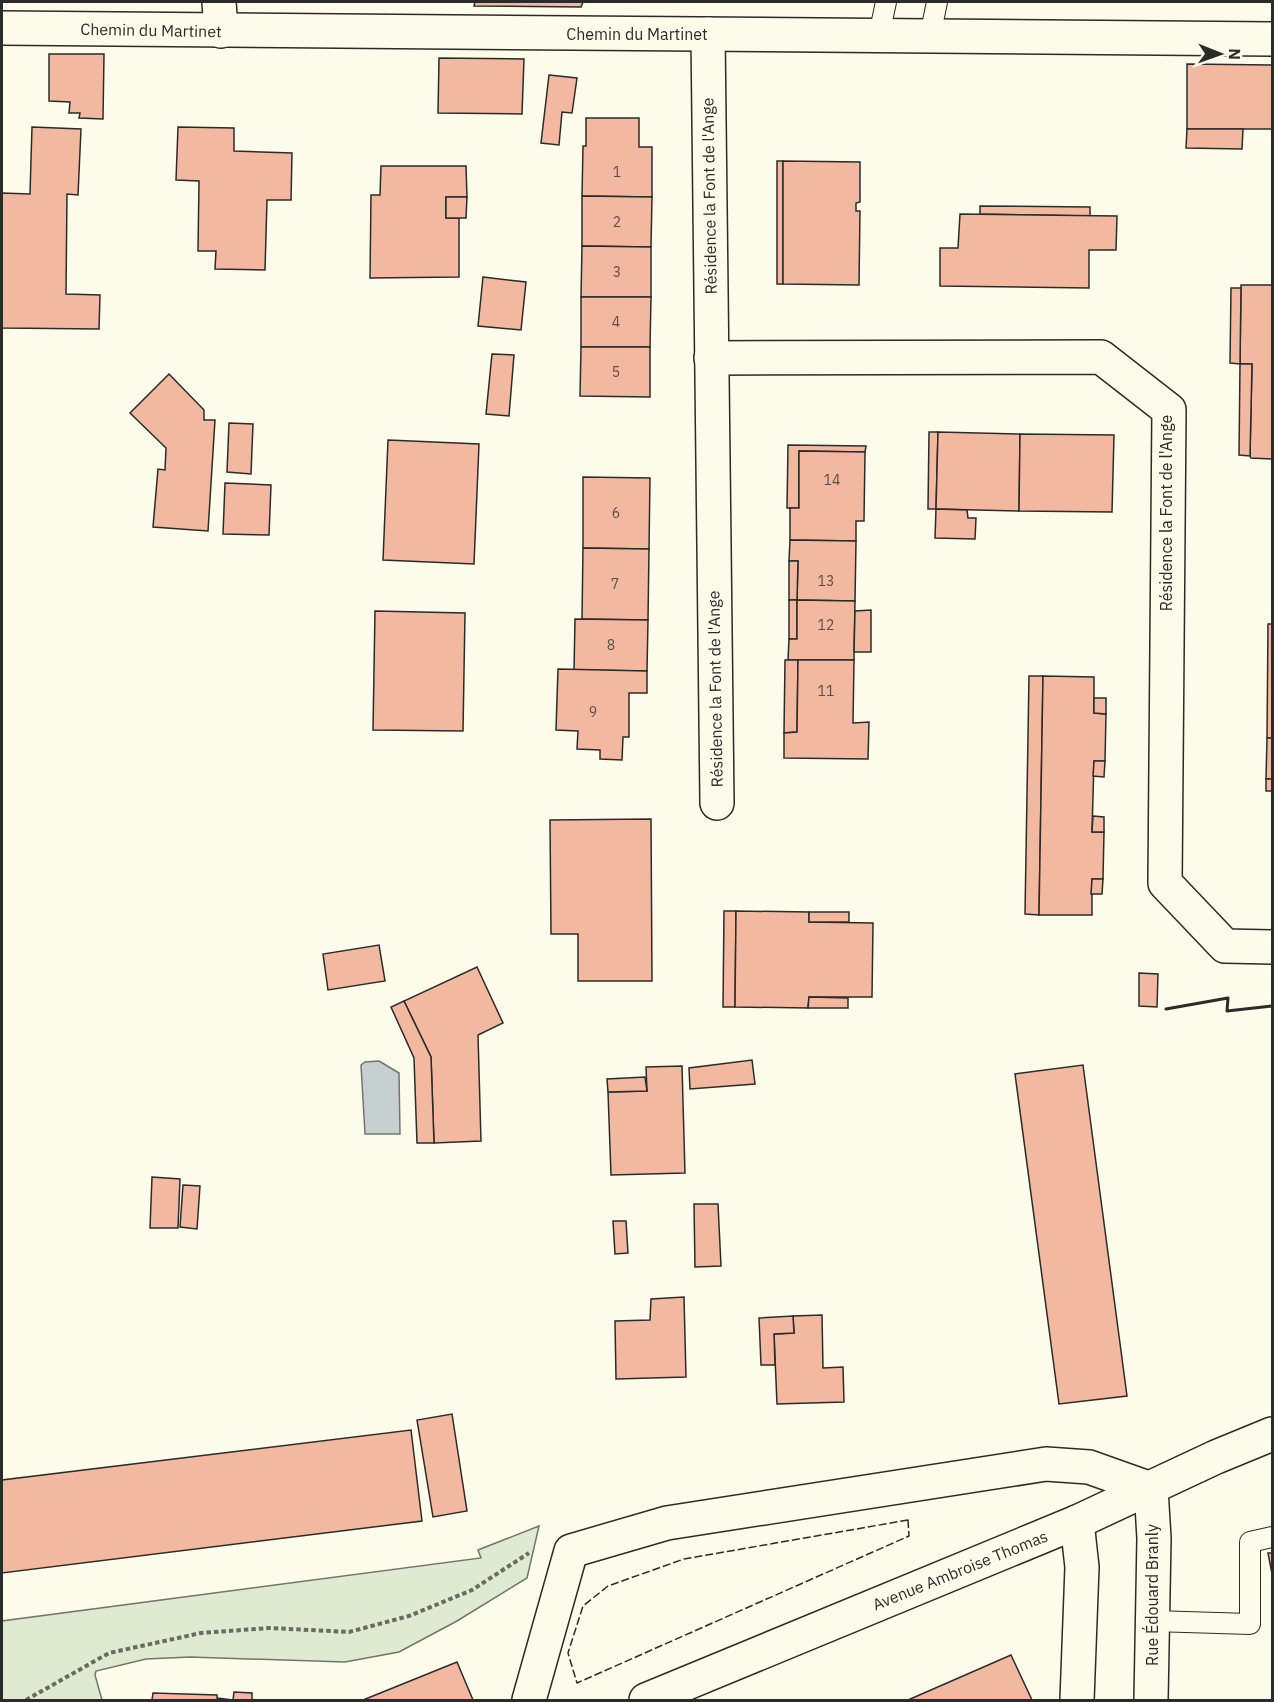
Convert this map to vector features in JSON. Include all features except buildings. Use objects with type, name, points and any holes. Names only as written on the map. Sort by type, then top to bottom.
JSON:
[{"type":"street","name":"Chemin du Martinet","points":[[2,28],[220,16],[708,34],[1272,39]]},
{"type":"street","name":"Résidence la Font de l'Ange","points":[[708,34],[717,803]]},
{"type":"street","name":"Résidence la Font de l'Ange","points":[[711,358],[1101,357],[1169,410],[1165,883],[1225,946],[1272,947]]},
{"type":"street","name":"Avenue Ambroise Thomas","points":[[646,1701],[1077,1522],[1216,1457],[1272,1434]]},
{"type":"street","points":[[529,1701],[571,1551],[667,1523],[1046,1464],[1089,1467],[1151,1489]]},
{"type":"street","name":"Rue Édouard Branly","points":[[1151,1489],[1154,1538],[1151,1701]]},
{"type":"street","points":[[1077,1522],[1082,1567],[1077,1701]]},
{"type":"lane","points":[[879,35],[886,2]]},
{"type":"lane","points":[[930,36],[937,2]]},
{"type":"lane","points":[[1153,1621],[1250,1624],[1250,1542],[1272,1537]]},
{"type":"path","points":[[26,1701],[109,1653],[212,1632],[269,1628],[349,1632],[409,1616],[472,1590],[533,1550],[571,1551]]},
{"type":"green space","points":[[539,1526],[527,1578],[457,1621],[399,1652],[345,1662],[190,1657],[146,1659],[96,1671],[102,1700],[2,1700],[2,1621],[481,1558],[478,1550]]},
{"type":"shaded area","points":[[379,1061],[399,1073],[400,1134],[365,1134],[361,1065],[365,1062]]},
{"type":"fence","points":[[908,1520],[909,1536],[577,1683],[568,1653],[583,1606],[608,1586],[684,1559],[908,1520]]},
{"type":"wall","points":[[1166,1009],[1228,998],[1227,1011],[1272,1006]]}]
